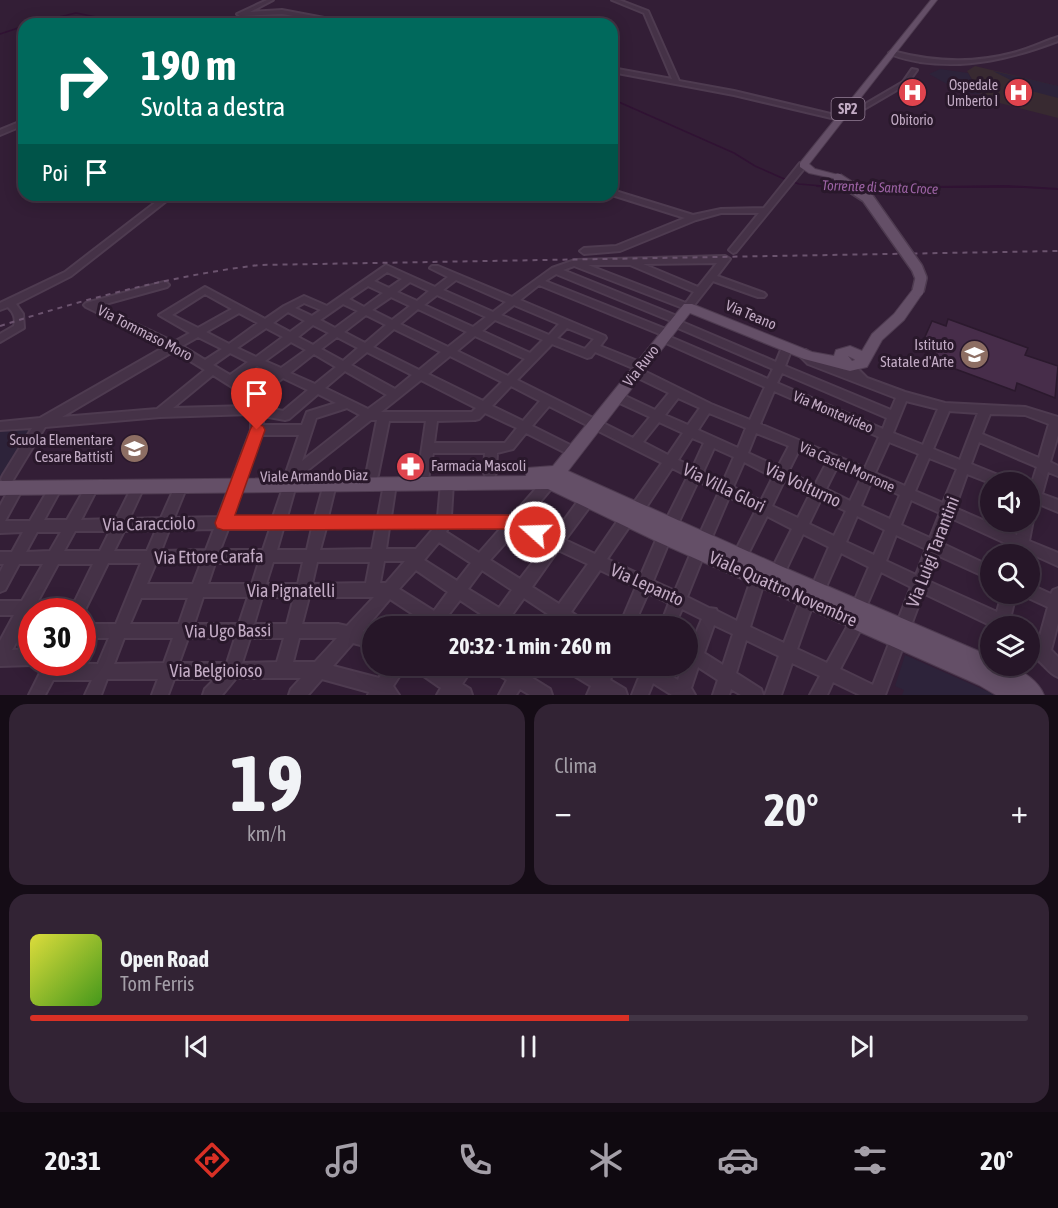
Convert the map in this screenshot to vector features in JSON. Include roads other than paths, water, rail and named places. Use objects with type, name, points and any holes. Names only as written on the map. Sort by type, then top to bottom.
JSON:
[{"type":"main road","name":"SP2","points":[[804,168],[840,118],[934,0]]},
{"type":"main road","points":[[804,168],[833,177],[867,197],[896,236],[921,278],[918,291],[899,317],[851,360]]},
{"type":"main road","name":"Via Ruvo","points":[[554,477],[688,307]]},
{"type":"main road","name":"Via Teano","points":[[688,307],[805,355],[851,360]]},
{"type":"main road","name":"Viale Armando Diaz","points":[[290,481],[372,475],[490,473],[554,477]]},
{"type":"main road","points":[[6,484],[56,488],[181,486],[238,481],[390,484],[554,477]]},
{"type":"main road","name":"Viale Quattro Novembre","points":[[554,477],[586,501],[632,514]]},
{"type":"main road","name":"Viale Quattro Novembre","points":[[554,477],[701,546],[758,579],[812,596],[902,635],[1016,695]]},
{"type":"main road","name":"Viale Armando Diaz","points":[[6,484],[238,481]]},
{"type":"main road","name":"Viale Quattro Novembre","points":[[701,546],[740,556],[777,573],[812,596]]},
{"type":"main road","name":"Viale Quattro Novembre","points":[[902,635],[980,662]]},
{"type":"main road","name":"Viale Quattro Novembre","points":[[1008,676],[1034,695]]},
{"type":"street","points":[[271,0],[240,14],[282,12],[317,18]]},
{"type":"street","points":[[614,0],[644,10],[676,82]]},
{"type":"street","points":[[644,10],[649,0]]},
{"type":"street","points":[[892,53],[930,62],[962,65],[1039,48],[1058,39]]},
{"type":"street","points":[[618,71],[840,118],[857,111],[905,83],[914,70]]},
{"type":"street","points":[[0,133],[18,125]]},
{"type":"street","points":[[733,250],[782,190],[804,168]]},
{"type":"street","points":[[618,194],[693,218]]},
{"type":"street","points":[[5,305],[68,274],[162,201]]},
{"type":"street","points":[[584,251],[617,249],[693,218],[721,211],[765,210]]},
{"type":"street","name":"Via Ruvo","points":[[628,262],[725,260],[688,307]]},
{"type":"street","points":[[290,481],[418,375],[555,270],[575,263],[628,262],[700,291]]},
{"type":"street","points":[[575,263],[688,307]]},
{"type":"street","points":[[231,380],[386,268],[493,316],[587,354],[597,342]]},
{"type":"street","name":"Via Castel Morrone","points":[[435,268],[566,323],[676,392],[868,475],[948,512],[1009,544]]},
{"type":"street","points":[[555,270],[671,328]]},
{"type":"street","points":[[0,426],[160,413],[257,410],[285,416],[315,388],[455,276]]},
{"type":"street","points":[[711,277],[761,295]]},
{"type":"street","points":[[160,695],[257,430],[257,410],[253,395],[409,278]]},
{"type":"street","points":[[538,281],[777,367],[894,416]]},
{"type":"street","points":[[367,282],[532,358]]},
{"type":"street","name":"Via Tommaso Moro","points":[[164,285],[89,305],[174,346],[253,395]]},
{"type":"street","points":[[395,394],[205,290],[164,315],[258,361],[280,375],[315,388],[369,415],[384,417],[475,416],[566,323]]},
{"type":"street","points":[[160,413],[229,347],[286,308],[304,298],[329,310]]},
{"type":"street","name":"Via Villa Glori","points":[[342,300],[597,423],[724,489],[983,616]]},
{"type":"street","points":[[0,339],[19,328],[20,323],[16,309],[5,305]]},
{"type":"street","points":[[286,308],[315,320],[418,375],[574,452]]},
{"type":"street","points":[[0,518],[6,484],[41,423],[239,309]]},
{"type":"street","name":"Via Montevideo","points":[[671,328],[770,385],[980,473]]},
{"type":"street","points":[[672,616],[724,489],[787,348]]},
{"type":"street","name":"Via Teano","points":[[805,355],[812,361],[903,396],[945,407],[1025,411],[1057,421]]},
{"type":"street","name":"Via Teano","points":[[851,360],[854,374],[872,384]]},
{"type":"street","points":[[636,443],[676,392]]},
{"type":"street","points":[[773,695],[787,651],[838,545],[903,396]]},
{"type":"street","name":"Via Volturno","points":[[617,397],[980,568]]},
{"type":"street","points":[[428,448],[492,449],[509,446],[548,399]]},
{"type":"street","points":[[211,695],[232,671],[311,415],[348,403]]},
{"type":"street","points":[[561,614],[707,406]]},
{"type":"street","points":[[818,695],[858,616],[877,565],[945,407]]},
{"type":"street","name":"Via Luigi Tarantini","points":[[877,695],[902,635],[987,408]]},
{"type":"street","points":[[372,475],[384,417]]},
{"type":"street","points":[[424,475],[432,417]]},
{"type":"street","points":[[1040,473],[1057,421]]},
{"type":"street","points":[[257,430],[306,430]]},
{"type":"street","points":[[976,436],[1058,471]]},
{"type":"street","points":[[631,616],[667,531],[711,442]]},
{"type":"street","points":[[740,556],[796,444]]},
{"type":"street","points":[[490,473],[492,449]]},
{"type":"street","points":[[777,573],[834,460]]},
{"type":"street","points":[[443,616],[481,561],[554,477]]},
{"type":"street","points":[[297,695],[441,528],[447,483]]},
{"type":"street","points":[[283,671],[330,484]]},
{"type":"street","points":[[372,590],[390,484]]},
{"type":"street","points":[[93,695],[181,486]]},
{"type":"street","points":[[31,598],[92,487]]},
{"type":"street","points":[[84,598],[138,487]]},
{"type":"street","points":[[0,585],[56,488]]},
{"type":"street","points":[[1040,498],[1058,506]]},
{"type":"street","points":[[502,616],[586,501]]},
{"type":"street","name":"Via Caracciolo","points":[[0,527],[383,522],[441,528],[514,522]]},
{"type":"street","name":"Via Lepanto","points":[[514,522],[877,695]]},
{"type":"street","points":[[441,528],[481,561],[564,616]]},
{"type":"street","name":"Via Ettore Carafa","points":[[0,558],[103,559],[378,555],[416,558]]},
{"type":"street","name":"Via Castel Morrone","points":[[1040,555],[1058,560]]},
{"type":"street","points":[[416,558],[488,616]]},
{"type":"street","points":[[721,695],[758,579]]},
{"type":"street","points":[[389,590],[425,616]]},
{"type":"street","name":"Via Pignatelli","points":[[137,591],[389,590]]},
{"type":"street","points":[[1040,595],[1057,601],[1040,640]]},
{"type":"street","points":[[0,608],[18,608]]},
{"type":"street","points":[[698,639],[711,614]]},
{"type":"street","points":[[18,622],[0,657],[18,657]]},
{"type":"street","name":"Via Ugo Bassi","points":[[96,631],[338,631],[362,638]]},
{"type":"street","points":[[1040,653],[1058,669]]},
{"type":"street","points":[[698,658],[755,695]]},
{"type":"street","name":"Via Belgioioso","points":[[96,671],[318,670],[383,692]]},
{"type":"street","points":[[37,695],[46,676]]},
{"type":"street","points":[[383,692],[392,676]]},
{"type":"street","points":[[436,676],[454,692],[461,676]]},
{"type":"street","points":[[507,695],[519,676]]},
{"type":"street","points":[[526,676],[544,695]]},
{"type":"street","points":[[584,676],[597,689],[619,695]]},
{"type":"street","points":[[640,695],[645,676]]},
{"type":"street","points":[[658,676],[683,694],[687,676]]},
{"type":"waterway","name":"Torrente di Santa Croce","points":[[55,18],[76,13],[101,18]]},
{"type":"waterway","name":"Torrente di Santa Croce","points":[[0,34],[18,28]]},
{"type":"waterway","name":"Torrente di Santa Croce","points":[[618,102],[734,153],[755,166],[782,178],[799,184],[834,187]]},
{"type":"waterway","name":"Torrente di Santa Croce","points":[[817,186],[845,188]]},
{"type":"waterway","name":"Torrente di Santa Croce","points":[[929,187],[935,187]]},
{"type":"waterway","name":"Torrente di Santa Croce","points":[[863,188],[935,187]]},
{"type":"waterway","name":"Torrente di Santa Croce","points":[[935,187],[1024,187]]},
{"type":"waterway","name":"Torrente di Santa Croce","points":[[935,187],[1024,187]]},
{"type":"waterway","name":"Torrente di Santa Croce","points":[[1024,187],[1058,189]]},
{"type":"railway","points":[[0,326],[128,290],[193,275],[259,265],[1058,251]]},
{"type":"place","name":"Obitorio","points":[[912,93]]},
{"type":"place","name":"Ospedale Umberto I","points":[[1019,93]]},
{"type":"place","name":"Istituto Statale d'Arte","points":[[975,354]]},
{"type":"place","name":"Scuola Elementare Cesare Battisti","points":[[134,449]]},
{"type":"place","name":"Farmacia Mascoli","points":[[410,466]]}]
